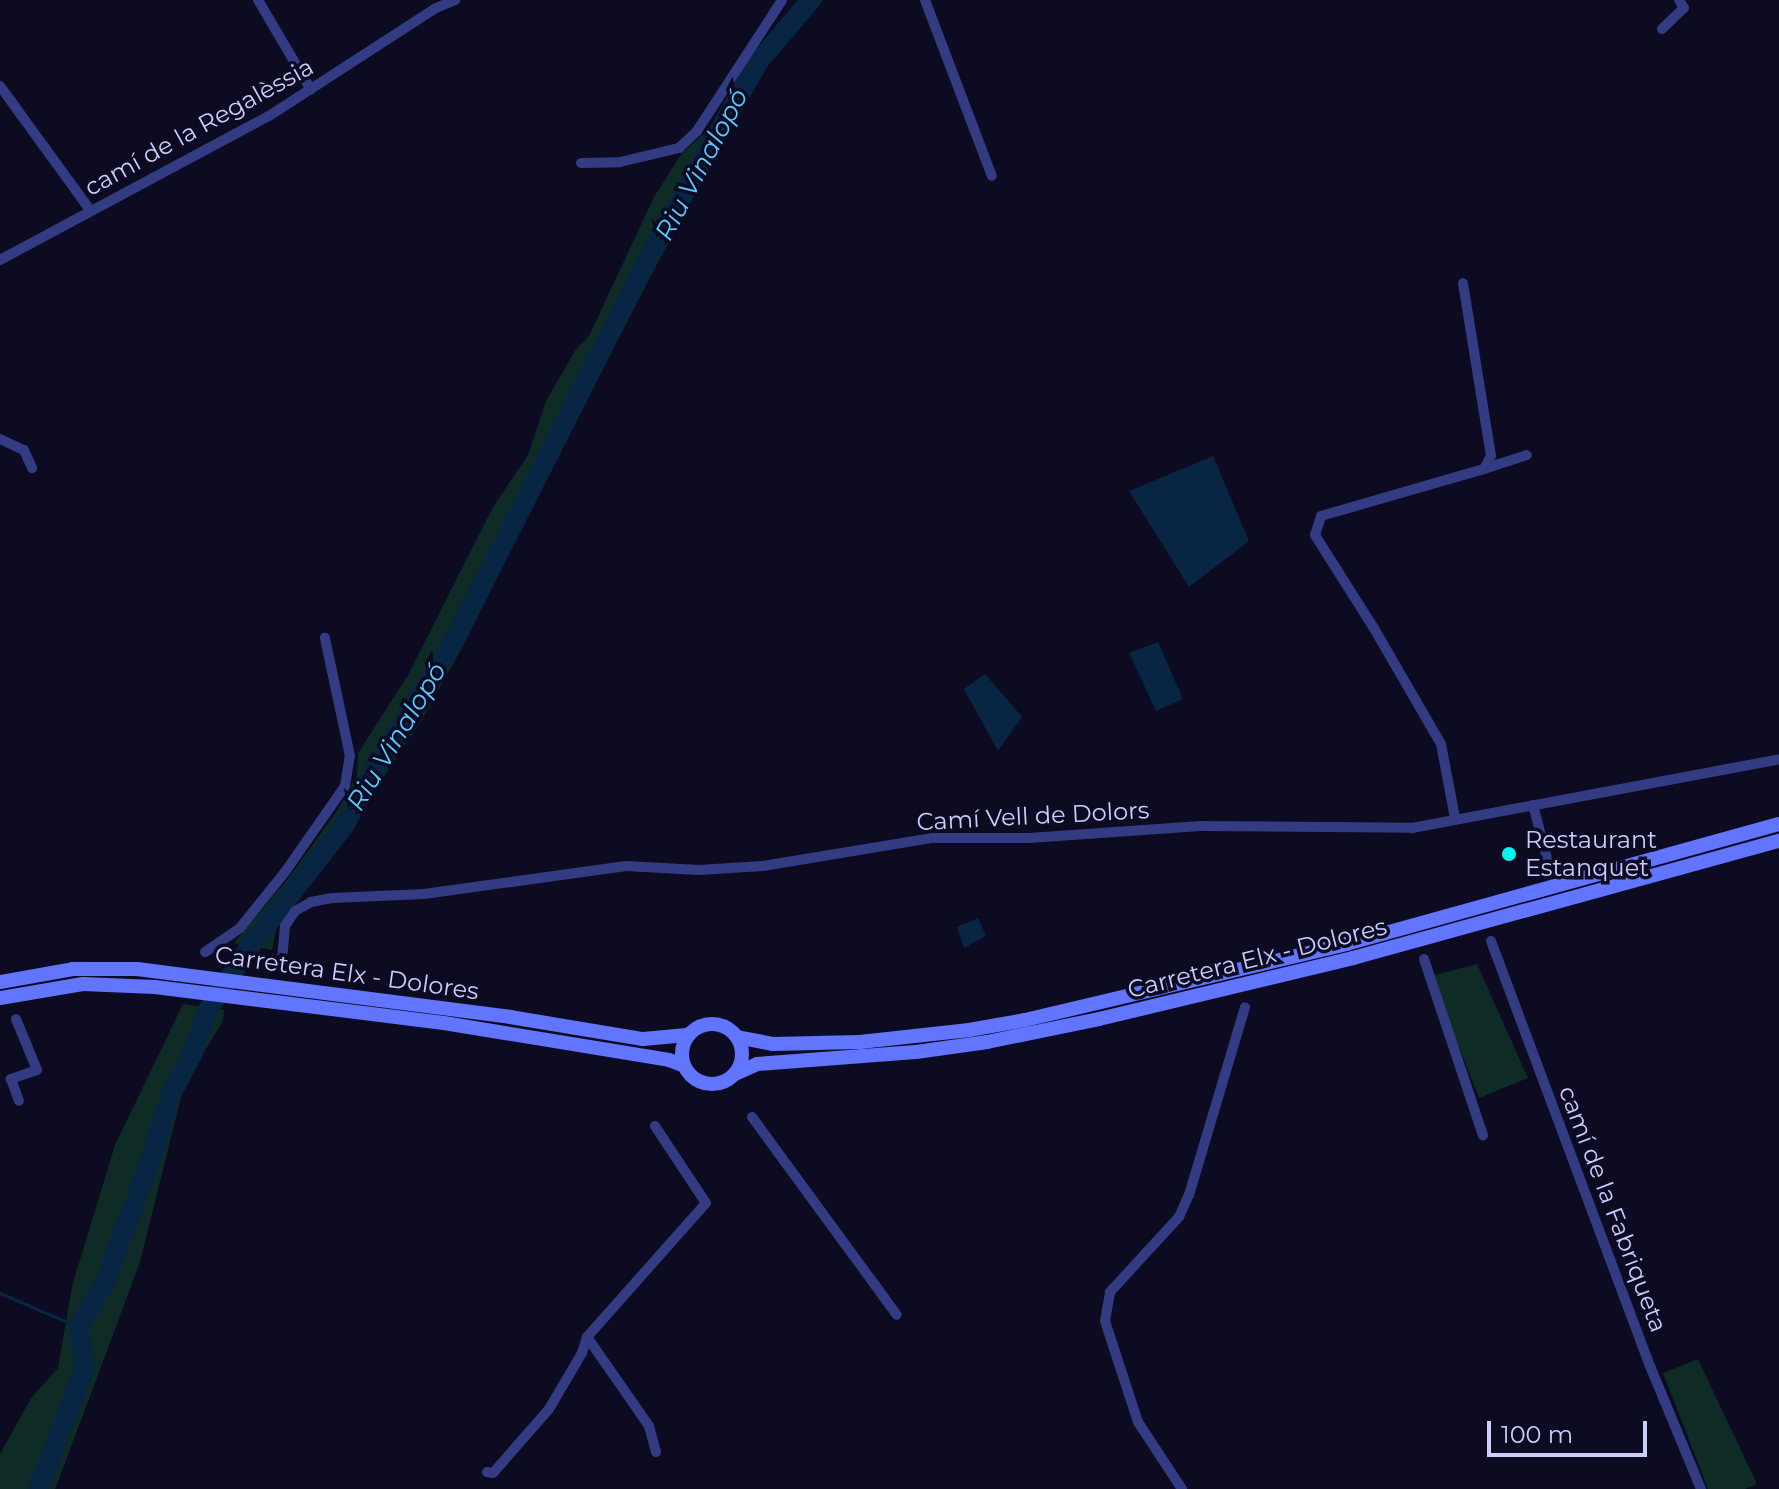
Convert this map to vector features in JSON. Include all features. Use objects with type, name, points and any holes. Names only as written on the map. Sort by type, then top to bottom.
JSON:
[{"type":"main road","name":"Carretera Elx - Dolores","points":[[737,1037],[773,1044],[860,1042],[969,1030],[1025,1020],[1346,944],[1779,824]]},
{"type":"main road","name":"Carretera Elx - Dolores","points":[[737,1073],[757,1064],[916,1052],[1069,1026],[1353,958],[1779,841]]},
{"type":"main road","name":"Carretera Elx - Dolores","points":[[0,982],[73,969],[175,972],[643,1039],[687,1035]]},
{"type":"main road","name":"Carretera Elx - Dolores","points":[[0,998],[83,984],[174,989],[459,1026],[669,1060],[682,1065]]},
{"type":"main road","points":[[714,1024],[737,1037],[742,1050],[737,1073],[720,1085],[695,1080],[682,1065],[687,1035],[695,1028],[714,1024]]},
{"type":"street","points":[[258,0],[311,90]]},
{"type":"street","points":[[581,163],[620,162],[679,148],[697,131],[782,0]]},
{"type":"street","points":[[925,0],[992,176]]},
{"type":"street","points":[[1662,29],[1684,8],[1679,0]]},
{"type":"street","name":"camí de la Regalèssia","points":[[0,260],[269,116],[436,8],[452,1]]},
{"type":"street","points":[[0,86],[90,210]]},
{"type":"street","points":[[1463,283],[1491,456],[1484,469]]},
{"type":"street","points":[[0,439],[24,450],[32,468]]},
{"type":"street","points":[[1455,818],[1441,744],[1315,535],[1321,516],[1527,455]]},
{"type":"street","points":[[205,952],[240,928],[285,872],[345,786],[350,756],[325,638]]},
{"type":"street","name":"Camí Vell de Dolors","points":[[282,960],[285,926],[295,911],[311,902],[332,898],[424,894],[626,866],[699,870],[763,866],[933,838],[1029,838],[1242,825],[1412,828],[1779,759]]},
{"type":"street","points":[[1533,805],[1551,873]]},
{"type":"street","name":"camí de la Fabriqueta","points":[[1491,941],[1650,1366],[1701,1489]]},
{"type":"street","points":[[1424,959],[1483,1135]]},
{"type":"street","points":[[1182,1489],[1138,1422],[1105,1321],[1110,1292],[1179,1217],[1189,1195],[1245,1007]]},
{"type":"street","points":[[16,1019],[37,1070],[11,1079],[19,1101]]},
{"type":"street","points":[[752,1117],[897,1315]]},
{"type":"street","points":[[487,1472],[493,1473],[549,1409],[582,1353],[587,1337],[706,1203],[655,1126]]},
{"type":"street","points":[[587,1337],[649,1426],[656,1452]]},
{"type":"green space","points":[[799,0],[823,0],[770,61],[742,105],[572,424],[463,646],[420,723],[336,848],[277,925],[272,950],[234,943],[287,880],[337,811],[357,775],[358,753],[408,675],[493,507],[528,455],[546,401],[576,349],[589,336],[654,197],[682,153],[716,123],[759,51]]},
{"type":"green space","points":[[1477,964],[1528,1078],[1479,1098],[1431,976]]},
{"type":"green space","points":[[183,1004],[224,1010],[223,1021],[184,1085],[140,1262],[55,1489],[0,1489],[0,1454],[31,1398],[58,1368],[72,1286],[115,1145]]},
{"type":"green space","points":[[1698,1359],[1757,1484],[1745,1489],[1708,1489],[1663,1373]]},
{"type":"water","points":[[1213,456],[1249,541],[1189,587],[1129,491]]},
{"type":"water","points":[[1158,642],[1183,699],[1156,711],[1129,653]]},
{"type":"water","points":[[985,674],[1022,717],[998,751],[964,689]]},
{"type":"water","points":[[978,918],[986,936],[964,948],[957,927]]},
{"type":"waterway","name":"Riu Vinalopó","points":[[38,1489],[85,1367],[79,1327],[106,1280],[153,1153],[170,1096],[193,1053],[206,1013],[251,945],[344,826],[380,760],[455,639],[652,251],[710,147],[759,61],[811,0]]},
{"type":"waterway","points":[[0,1293],[79,1327]]},
{"type":"place","name":"Restaurant Estanquet","points":[[1509,854]]}]
